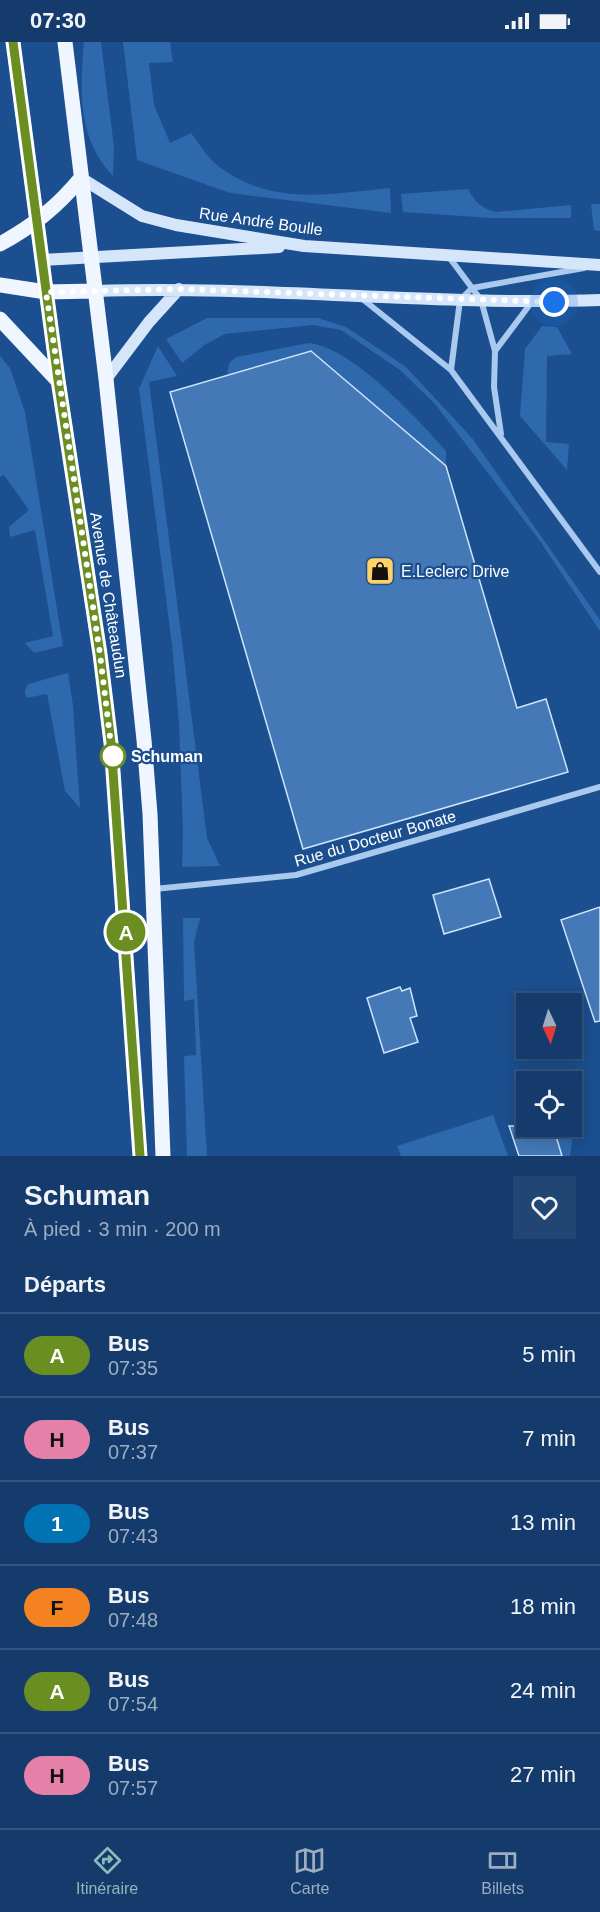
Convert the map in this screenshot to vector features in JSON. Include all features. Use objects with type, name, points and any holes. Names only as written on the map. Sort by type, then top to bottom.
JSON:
[{"type":"main road","name":"Avenue de Châteaudun","points":[[13,42],[58,380],[100,654],[111,743],[140,1156]]},
{"type":"main road","name":"Avenue de Châteaudun","points":[[64,42],[106,380],[144,740],[153,889],[163,1156]]},
{"type":"main road","points":[[0,244],[37,224],[60,204],[81,178]]},
{"type":"main road","points":[[0,285],[46,292],[95,291]]},
{"type":"main road","points":[[0,319],[58,380]]},
{"type":"street","name":"Rue André Boulle","points":[[81,178],[142,216],[176,225],[304,246],[600,265]]},
{"type":"street","points":[[42,260],[304,246]]},
{"type":"street","points":[[448,255],[481,300],[495,351],[494,387],[501,435]]},
{"type":"street","name":"Rue André Boulle","points":[[472,288],[600,265]]},
{"type":"street","points":[[451,370],[460,300],[472,288]]},
{"type":"street","points":[[95,291],[179,289],[531,303],[600,300]]},
{"type":"street","points":[[106,380],[149,322],[179,289]]},
{"type":"street","points":[[357,295],[451,370],[600,572]]},
{"type":"street","points":[[495,351],[531,303]]},
{"type":"street","name":"Rue du Docteur Bonate","points":[[153,889],[296,875],[600,787]]},
{"type":"shaded area","points":[[84,42],[101,42],[114,147],[113,176],[101,161],[87,130],[82,96]]},
{"type":"shaded area","points":[[123,42],[170,42],[173,62],[149,63],[154,105],[170,143],[191,133],[217,165],[237,178],[258,187],[279,192],[322,194],[390,188],[391,213],[230,193],[137,160]]},
{"type":"shaded area","points":[[468,189],[479,204],[496,212],[571,205],[571,218],[491,218],[403,212],[401,194]]},
{"type":"shaded area","points":[[591,204],[600,204],[600,231],[594,230]]},
{"type":"shaded area","points":[[207,318],[318,318],[346,327],[406,367],[472,438],[600,620],[600,631],[540,541],[435,404],[400,370],[341,330],[313,325],[225,334],[206,344],[182,363],[166,339]]},
{"type":"shaded area","points":[[542,326],[557,327],[572,354],[547,356],[546,442],[569,444],[567,470],[520,416],[525,349]]},
{"type":"shaded area","points":[[309,343],[345,357],[384,387],[446,451],[446,466],[312,351],[227,376],[229,363],[236,357]]},
{"type":"shaded area","points":[[158,346],[177,376],[149,382],[207,838],[220,866],[182,867],[179,723],[172,645],[139,389]]},
{"type":"shaded area","points":[[0,356],[10,368],[25,412],[63,646],[34,653],[25,643],[53,636],[35,530],[10,537],[9,527],[29,510],[4,475],[0,477]]},
{"type":"shaded area","points":[[68,673],[73,706],[80,808],[65,791],[47,694],[26,698],[25,691],[28,684]]},
{"type":"shaded area","points":[[183,918],[200,918],[194,942],[207,1156],[187,1156],[184,1056],[196,1055],[194,999],[184,1001]]},
{"type":"shaded area","points":[[493,1115],[508,1156],[401,1156],[397,1146]]},
{"type":"shaded area","points":[[556,1137],[573,1137],[570,1156],[562,1156]]},
{"type":"building","name":"E.Leclerc Drive","points":[[311,351],[446,466],[517,708],[546,699],[568,772],[303,849],[170,392]]},
{"type":"building","points":[[489,879],[501,917],[444,934],[433,895]]},
{"type":"building","points":[[600,907],[600,1021],[595,1022],[561,920]]},
{"type":"building","points":[[400,987],[402,991],[410,988],[417,1016],[410,1018],[418,1042],[384,1053],[367,998]]},
{"type":"building","points":[[509,1126],[516,1126],[516,1137],[556,1137],[562,1156],[519,1156]]},
{"type":"bus line","name":"A","points":[[13,42],[58,380],[100,654],[111,743],[131,999],[140,1156]]},
{"type":"place","name":"E.Leclerc Drive","points":[[380,571]]},
{"type":"place","name":"Schuman","points":[[113,756]]},
{"type":"route","points":[[113,756],[113,762],[100,654],[46,292],[179,289],[554,302]]}]
